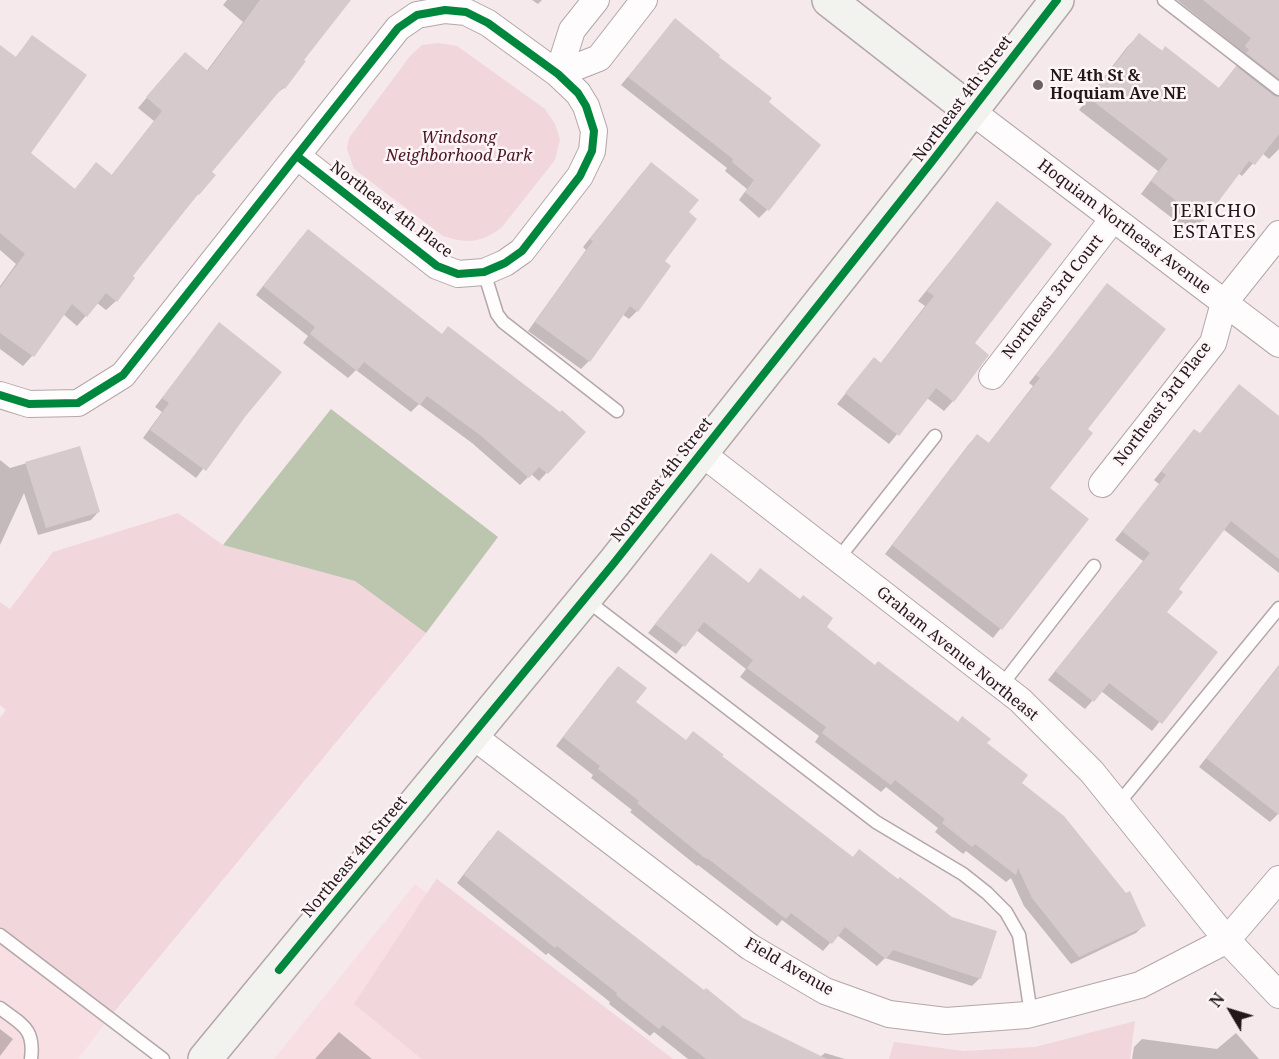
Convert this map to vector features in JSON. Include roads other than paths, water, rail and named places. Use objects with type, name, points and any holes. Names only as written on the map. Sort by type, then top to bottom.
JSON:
[{"type":"main road","points":[[829,0],[970,110]]},
{"type":"main road","name":"Northeast 4th Street","points":[[205,1059],[585,599],[1057,0]]},
{"type":"street","points":[[558,74],[572,30],[596,0]]},
{"type":"street","points":[[558,74],[599,58],[644,0]]},
{"type":"street","name":"Northeast 4th Place","points":[[0,395],[29,404],[78,403],[123,375],[398,28],[417,15],[445,10],[465,12],[488,23],[558,74],[579,93],[594,131],[592,151],[580,176],[522,251],[505,263],[484,272],[458,274],[437,266],[297,156]]},
{"type":"street","name":"Hoquiam Northeast Avenue","points":[[970,110],[1279,344]]},
{"type":"street","name":"Northeast 3rd Court","points":[[992,376],[1113,219]]},
{"type":"street","name":"Northeast 3rd Place","points":[[1102,484],[1213,343],[1224,303],[1279,234]]},
{"type":"street","name":"Graham Avenue Northeast","points":[[700,452],[1020,700],[1092,772],[1227,940],[1279,995]]},
{"type":"street","name":"Field Avenue","points":[[473,736],[750,947],[825,991],[889,1014],[946,1020],[1030,1014],[1140,985],[1227,940]]},
{"type":"street","points":[[1227,940],[1279,879]]},
{"type":"lane","points":[[1164,0],[1279,89]]},
{"type":"lane","points":[[484,272],[497,314],[503,322],[617,411]]},
{"type":"lane","points":[[838,559],[935,436]]},
{"type":"lane","points":[[1001,686],[1094,566]]},
{"type":"lane","points":[[585,599],[876,822],[963,874],[987,893],[1006,912],[1019,935],[1030,1014]]},
{"type":"lane","points":[[1118,804],[1279,608]]},
{"type":"lane","points":[[0,935],[163,1059]]},
{"type":"lane","points":[[0,1008],[28,1029],[33,1043],[31,1059]]},
{"type":"place","name":"NE 4th St & Hoquiam Ave NE","points":[[1038,85]]},
{"type":"district","name":"JERICHO ESTATES","points":[[1215,222]]},
{"type":"park label","name":"Windsong Neighborhood Park","points":[[459,147]]}]
